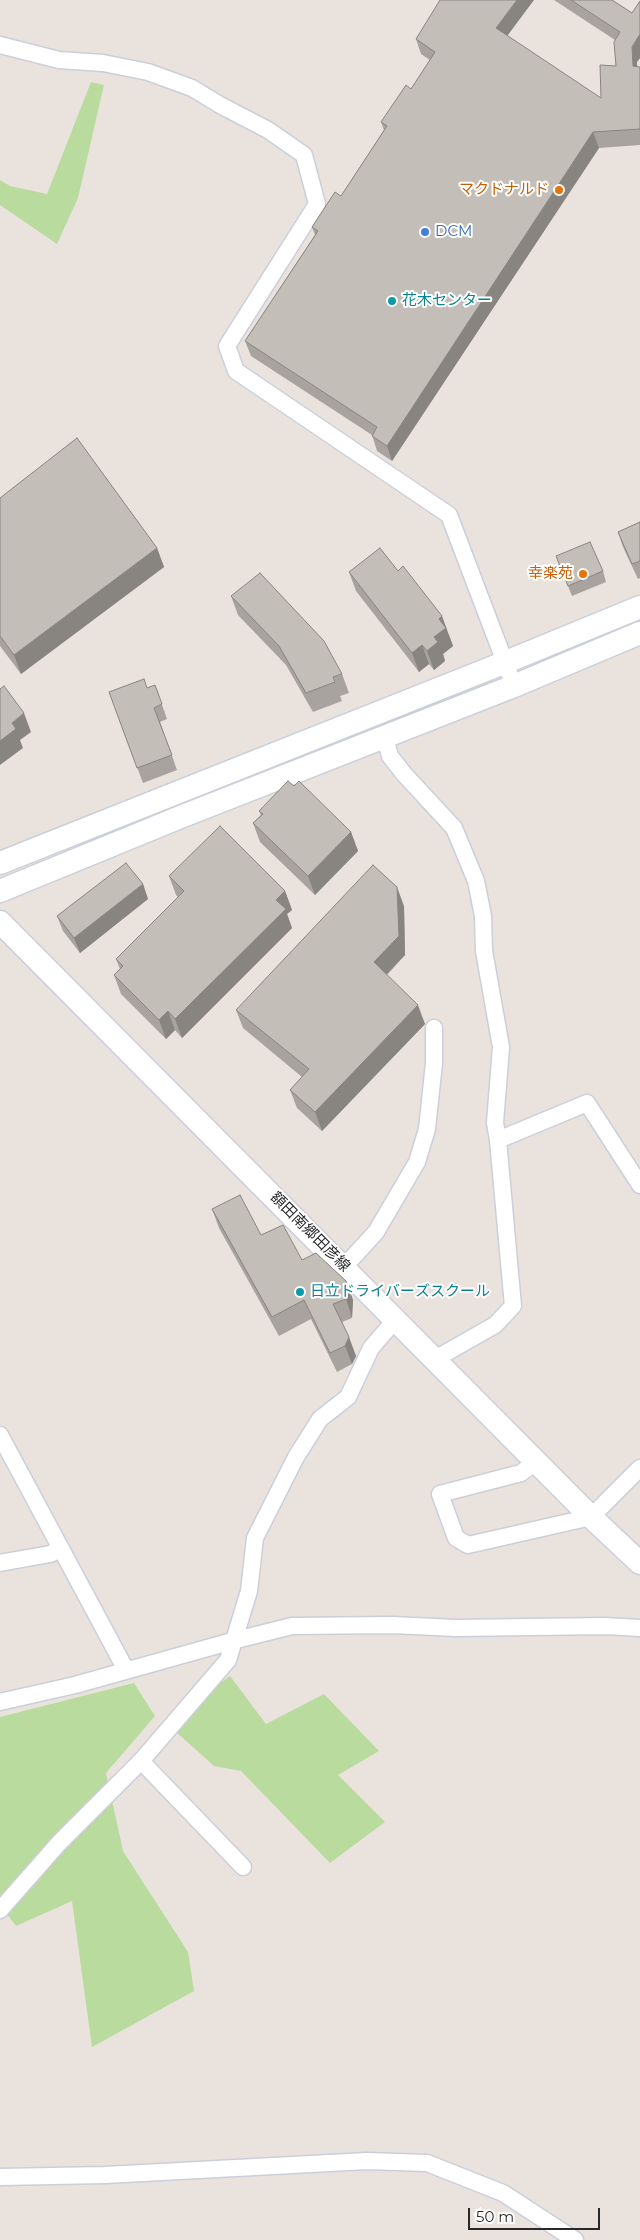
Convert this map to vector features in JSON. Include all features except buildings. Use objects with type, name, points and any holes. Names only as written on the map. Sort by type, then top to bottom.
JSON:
[{"type":"street","points":[[0,45],[59,60],[103,63],[148,72],[192,88],[220,106],[268,130],[304,155],[317,204],[227,346],[236,371],[449,515],[514,686]]},
{"type":"street","points":[[0,863],[640,607]]},
{"type":"street","points":[[0,891],[183,816],[514,686],[640,633]]},
{"type":"street","points":[[385,738],[390,756],[454,828],[476,881],[484,916],[484,951],[501,1047],[495,1123],[512,1306],[495,1325],[436,1359]]},
{"type":"street","name":"額田南郷田彦線","points":[[0,922],[436,1359],[536,1462],[640,1563]]},
{"type":"street","points":[[344,1267],[376,1232],[417,1162],[427,1129],[434,1063],[434,1028]]},
{"type":"street","points":[[498,1140],[587,1103],[640,1185]]},
{"type":"street","points":[[0,1910],[59,1843],[141,1761],[228,1660],[236,1640],[249,1591],[255,1538],[296,1457],[320,1418],[348,1396],[371,1348],[396,1319]]},
{"type":"street","points":[[0,1435],[126,1670]]},
{"type":"street","points":[[536,1462],[521,1473],[440,1494],[456,1538],[468,1545],[591,1517],[640,1468]]},
{"type":"street","points":[[0,1563],[50,1554],[61,1549]]},
{"type":"street","points":[[0,1702],[75,1685],[292,1626],[392,1625],[456,1628],[605,1626],[640,1628]]},
{"type":"street","points":[[141,1761],[244,1867]]},
{"type":"street","points":[[0,2177],[105,2175],[367,2161],[427,2163],[502,2193],[575,2240]]},
{"type":"green space","points":[[91,82],[104,85],[78,198],[57,244],[0,205],[0,180],[10,186],[47,194]]},
{"type":"green space","points":[[230,1676],[266,1724],[324,1694],[379,1751],[338,1775],[385,1822],[330,1863],[241,1771],[214,1766],[175,1731],[212,1689]]},
{"type":"green space","points":[[134,1683],[155,1716],[106,1773],[123,1851],[188,1952],[194,1991],[92,2047],[72,1901],[16,1926],[0,1905],[0,1717]]},
{"type":"place","name":"マクドナルド","points":[[559,190]]},
{"type":"place","name":"DCM","points":[[425,232]]},
{"type":"place","name":"花木センター","points":[[392,301]]},
{"type":"place","name":"幸楽苑","points":[[583,574]]},
{"type":"place","name":"日立ドライバーズスクール","points":[[300,1292]]}]
